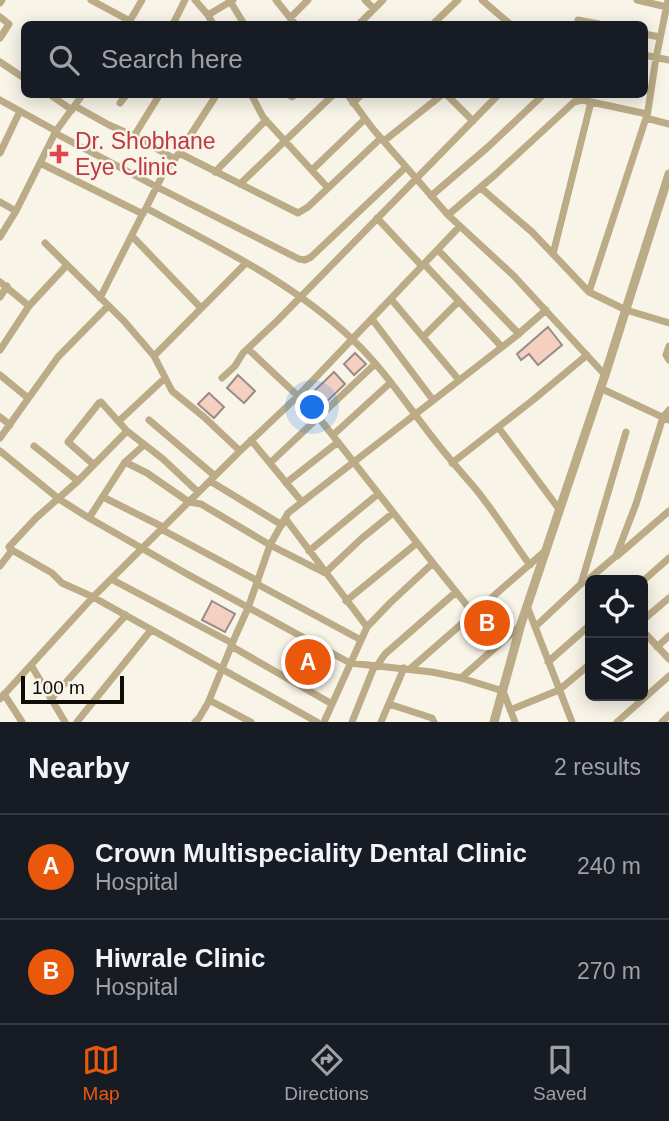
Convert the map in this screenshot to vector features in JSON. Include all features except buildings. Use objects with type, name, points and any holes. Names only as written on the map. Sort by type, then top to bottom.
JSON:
[{"type":"street","points":[[91,0],[126,21]]},
{"type":"street","points":[[130,21],[142,0]]},
{"type":"street","points":[[174,21],[185,0]]},
{"type":"street","points":[[195,0],[209,21],[232,1],[242,21]]},
{"type":"street","points":[[276,0],[292,21],[308,0]]},
{"type":"street","points":[[365,0],[374,9]]},
{"type":"street","points":[[362,21],[383,0]]},
{"type":"street","points":[[436,21],[458,0]]},
{"type":"street","points":[[482,0],[506,21]]},
{"type":"street","points":[[589,292],[647,116],[668,4],[636,0]]},
{"type":"street","points":[[0,17],[9,24],[0,38]]},
{"type":"street","points":[[578,20],[583,21]]},
{"type":"street","points":[[648,35],[660,37]]},
{"type":"street","points":[[648,56],[669,60]]},
{"type":"street","points":[[0,62],[21,76]]},
{"type":"street","points":[[56,98],[298,214],[382,140],[439,98]]},
{"type":"street","points":[[0,237],[56,132],[80,98]]},
{"type":"street","points":[[120,103],[124,98]]},
{"type":"street","points":[[134,136],[158,98]]},
{"type":"street","points":[[100,298],[162,176],[214,98]]},
{"type":"street","points":[[253,98],[266,120],[328,188]]},
{"type":"street","points":[[240,184],[330,98]]},
{"type":"street","points":[[350,98],[382,140],[448,215],[514,276],[605,375]]},
{"type":"street","points":[[354,103],[358,98]]},
{"type":"street","points":[[448,98],[473,121]]},
{"type":"street","points":[[222,378],[495,98]]},
{"type":"street","points":[[431,196],[540,98]]},
{"type":"street","points":[[0,100],[157,187],[305,260],[406,167]]},
{"type":"street","points":[[448,215],[574,102],[591,102],[669,124]]},
{"type":"street","points":[[553,254],[591,102]]},
{"type":"street","points":[[0,153],[20,111]]},
{"type":"street","points":[[312,170],[365,119]]},
{"type":"street","points":[[215,172],[266,120]]},
{"type":"street","points":[[40,163],[211,242],[300,296],[352,339],[375,364],[452,463],[475,488],[530,565]]},
{"type":"street","points":[[494,722],[520,626],[605,375],[669,174]]},
{"type":"street","points":[[481,188],[532,232],[589,292],[626,310],[669,323]]},
{"type":"street","points":[[0,202],[16,211]]},
{"type":"street","points":[[377,218],[502,347]]},
{"type":"street","points":[[22,722],[2,696],[93,597],[298,396],[460,226]]},
{"type":"street","points":[[132,236],[201,308]]},
{"type":"street","points":[[45,243],[154,356],[172,391],[240,451]]},
{"type":"street","points":[[438,250],[519,334]]},
{"type":"street","points":[[154,356],[246,263]]},
{"type":"street","points":[[0,350],[29,306],[67,265]]},
{"type":"street","points":[[0,297],[3,284],[29,306]]},
{"type":"street","points":[[391,299],[459,380]]},
{"type":"street","points":[[423,337],[459,301]]},
{"type":"street","points":[[0,438],[58,357],[108,306]]},
{"type":"street","points":[[208,722],[196,721],[209,700],[271,545],[288,513],[519,334],[546,310]]},
{"type":"street","points":[[372,319],[433,400]]},
{"type":"street","points":[[669,346],[666,355],[669,360]]},
{"type":"street","points":[[248,349],[319,418],[473,613]]},
{"type":"street","points":[[452,463],[587,355]]},
{"type":"street","points":[[270,463],[375,364]]},
{"type":"street","points":[[0,375],[28,398]]},
{"type":"street","points":[[119,421],[165,378]]},
{"type":"street","points":[[286,484],[390,383]]},
{"type":"street","points":[[600,388],[666,419]]},
{"type":"street","points":[[93,464],[69,444],[69,439],[99,403],[103,404],[127,431],[163,459],[198,492]]},
{"type":"street","points":[[616,556],[669,410]]},
{"type":"street","points":[[0,417],[10,425]]},
{"type":"street","points":[[149,420],[213,478],[283,521],[309,551],[366,628]]},
{"type":"street","points":[[498,427],[559,509]]},
{"type":"street","points":[[0,566],[9,547],[36,518],[78,481],[127,431]]},
{"type":"street","points":[[581,584],[626,432]]},
{"type":"street","points":[[251,440],[302,502]]},
{"type":"street","points":[[89,518],[125,462],[144,445]]},
{"type":"street","points":[[34,446],[78,481]]},
{"type":"street","points":[[0,452],[59,499],[89,518],[350,663],[407,668],[461,678],[503,691]]},
{"type":"street","points":[[125,462],[147,473],[189,502],[201,504],[325,573]]},
{"type":"street","points":[[309,551],[379,494]]},
{"type":"street","points":[[103,497],[360,640]]},
{"type":"street","points":[[595,575],[669,511]]},
{"type":"street","points":[[325,573],[360,539],[393,513]]},
{"type":"street","points":[[346,601],[417,543]]},
{"type":"street","points":[[381,722],[407,668],[545,552]]},
{"type":"street","points":[[6,553],[52,573],[62,583],[93,597],[317,722]]},
{"type":"street","points":[[648,577],[669,558]]},
{"type":"street","points":[[324,722],[366,628],[432,563]]},
{"type":"street","points":[[111,579],[232,644],[332,704]]},
{"type":"street","points":[[535,627],[585,582]]},
{"type":"street","points":[[352,722],[375,667],[384,654],[456,592]]},
{"type":"street","points":[[648,616],[669,598]]},
{"type":"street","points":[[527,606],[572,722]]},
{"type":"street","points":[[51,699],[126,615]]},
{"type":"street","points":[[461,678],[520,626]]},
{"type":"street","points":[[548,662],[585,629]]},
{"type":"street","points":[[77,722],[151,630]]},
{"type":"street","points":[[657,647],[669,636]]},
{"type":"street","points":[[648,637],[669,659]]},
{"type":"street","points":[[31,665],[65,722]]},
{"type":"street","points":[[510,710],[559,690],[585,668]]},
{"type":"street","points":[[617,722],[669,676]]},
{"type":"street","points":[[503,691],[515,722]]},
{"type":"street","points":[[209,700],[251,722]]},
{"type":"street","points":[[389,704],[432,718],[434,722]]},
{"type":"street","points":[[662,722],[669,715]]},
{"type":"place","name":"Dr. Shobhane Eye Clinic","points":[[59,154]]},
{"type":"place","name":"Hiwrale Clinic","points":[[487,623]]},
{"type":"place","name":"Crown Multispeciality Dental Clinic","points":[[308,662]]}]
